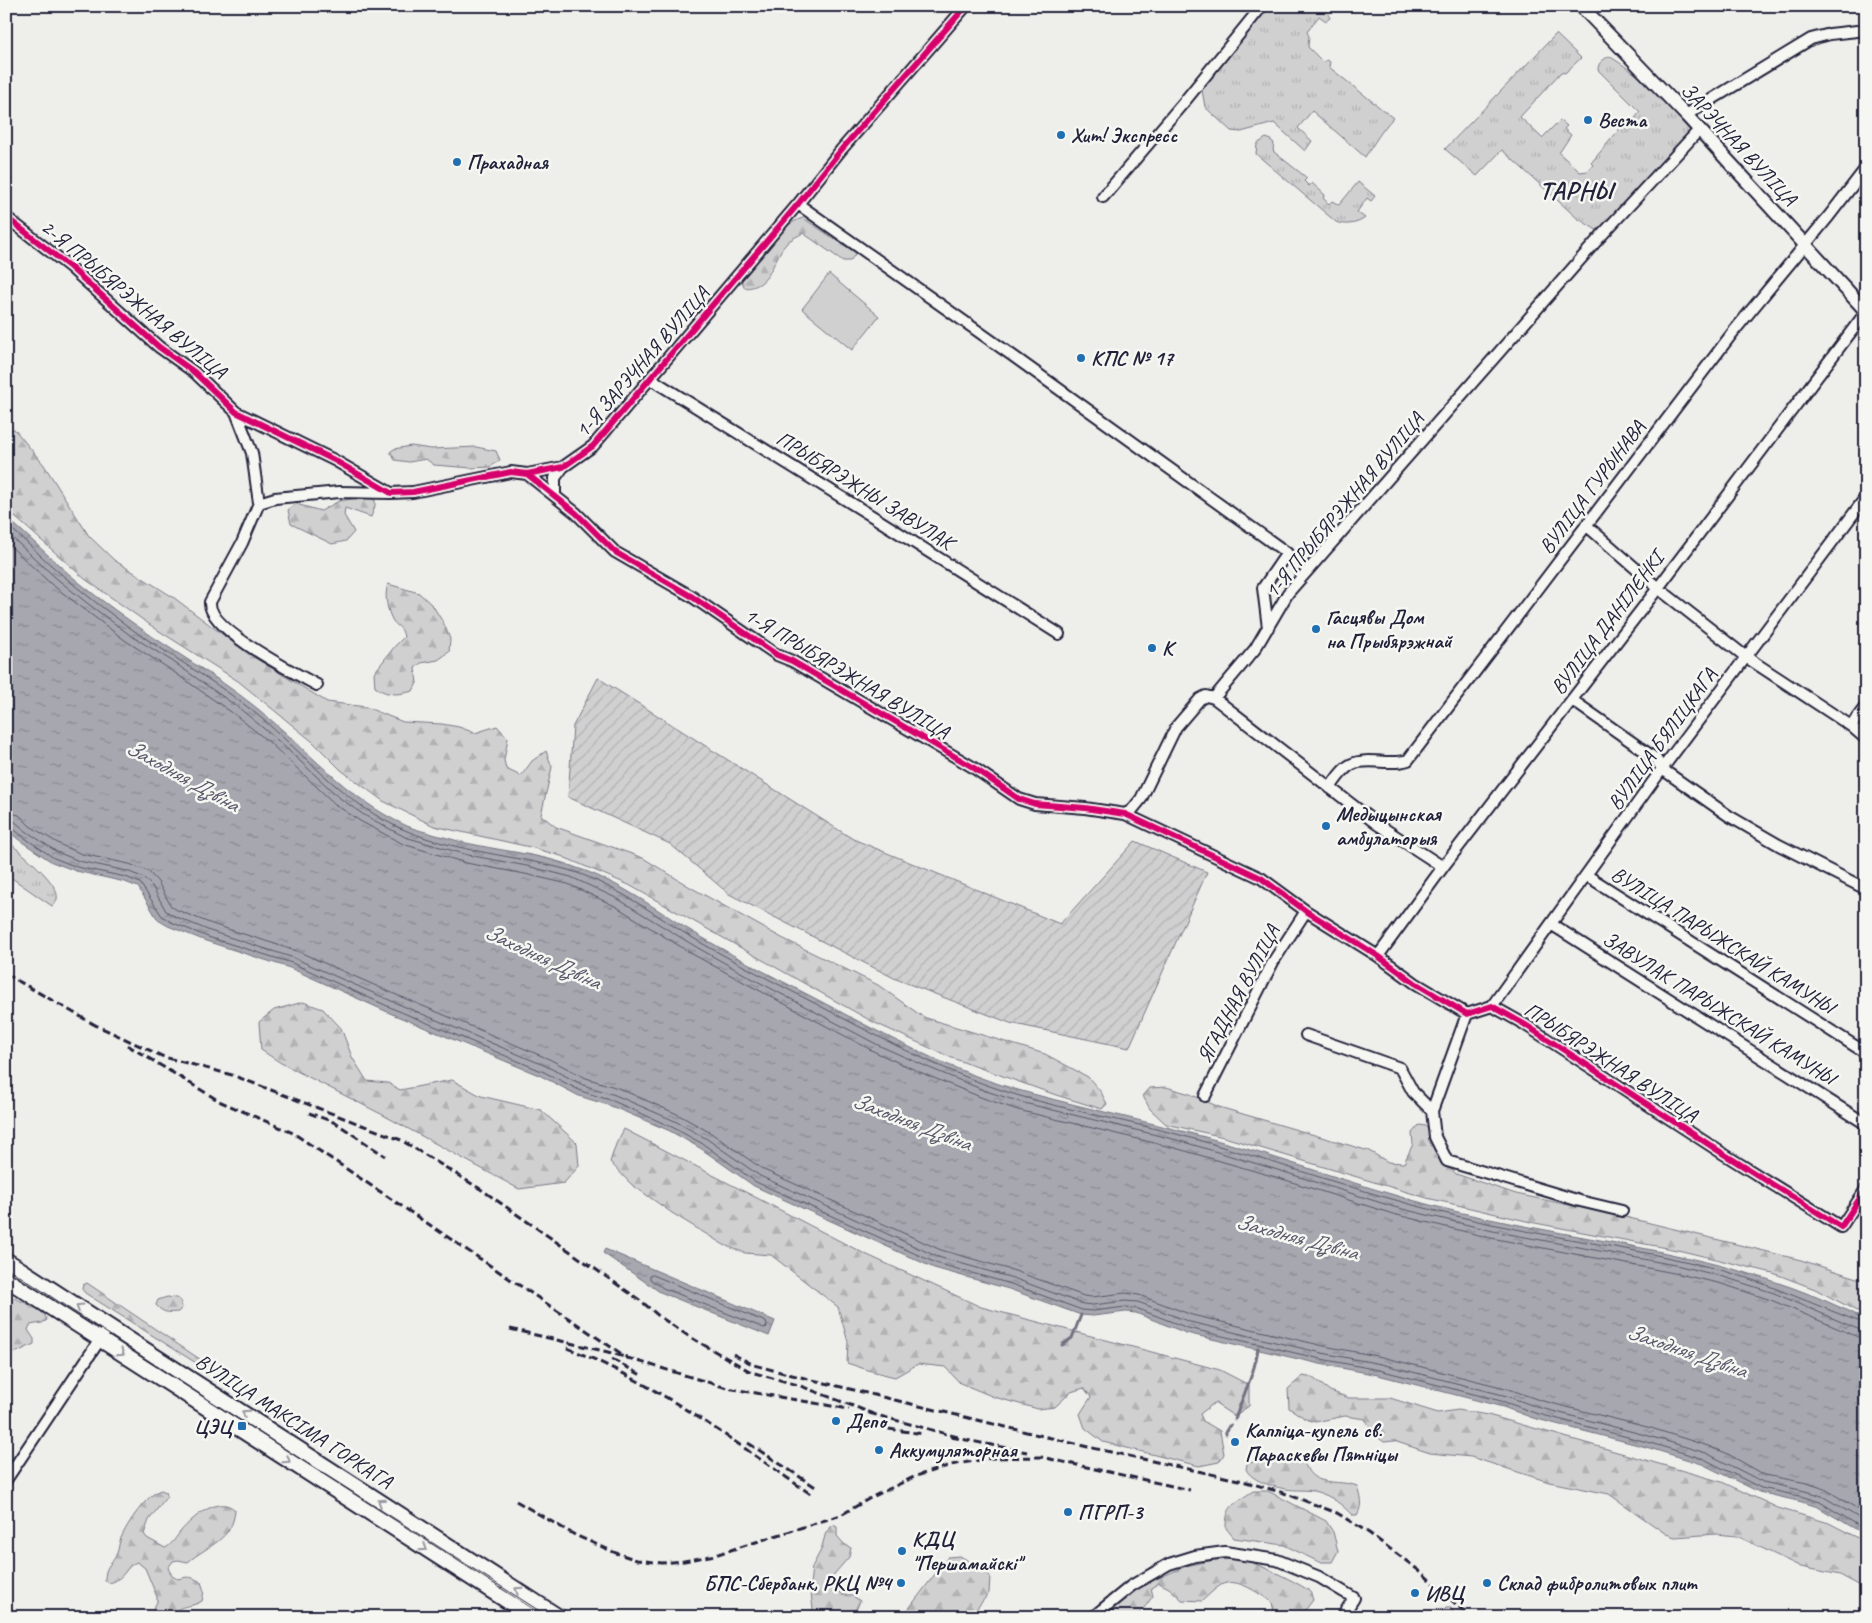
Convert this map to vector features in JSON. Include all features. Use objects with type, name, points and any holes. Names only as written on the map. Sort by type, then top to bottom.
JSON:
[{"type":"main road","name":"ВУЛІЦА МАКСІМА ГОРКАГА","points":[[6,1260],[559,1617]]},
{"type":"main road","name":"ВУЛІЦА МАКСІМА ГОРКАГА","points":[[6,1280],[532,1617]]},
{"type":"street","name":"1-Я ЗАРЭЧНАЯ ВУЛІЦА","points":[[259,503],[275,498],[339,492],[413,492],[510,472],[527,474],[563,467],[593,446],[798,204],[840,150],[966,6]]},
{"type":"street","points":[[1103,197],[1262,6]]},
{"type":"street","name":"ЗАРЭЧНАЯ ВУЛІЦА","points":[[1581,6],[1686,114],[1866,312]]},
{"type":"street","points":[[1686,114],[1811,39],[1830,34],[1866,30]]},
{"type":"street","name":"1-Я ПРЫБЯРЭЖНАЯ ВУЛІЦА","points":[[527,474],[576,513],[615,552],[691,596],[777,655],[792,660],[971,766],[1019,799],[1035,804],[1085,808],[1125,814],[1132,810],[1141,799],[1176,727],[1200,699],[1206,696],[1214,698],[1255,649],[1288,594],[1603,234],[1699,130]]},
{"type":"street","name":"ВУЛІЦА ГУРЫНАВА","points":[[1330,788],[1343,769],[1355,762],[1401,763],[1408,760],[1734,331],[1866,168]]},
{"type":"street","points":[[798,204],[1023,363],[1286,554],[1263,588],[1268,628]]},
{"type":"street","name":"2-Я ПРЫБЯРЭЖНАЯ ВУЛІЦА","points":[[6,217],[70,267],[159,347],[194,372],[236,412]]},
{"type":"street","name":"ВУЛІЦА ДАНІЛЕНКІ","points":[[1378,956],[1443,867],[1658,588],[1866,312]]},
{"type":"street","name":"ПРЫБЯРЭЖНЫ ЗАВУЛАК","points":[[651,379],[880,520],[1059,634]]},
{"type":"street","points":[[236,412],[334,460],[391,493]]},
{"type":"street","points":[[236,412],[252,453],[259,503],[242,543],[210,602],[210,608],[215,618],[231,634],[317,685]]},
{"type":"street","points":[[555,496],[555,478],[563,467]]},
{"type":"street","name":"ВУЛІЦА БЯЛІЦКАГА","points":[[1492,1006],[1662,770],[1866,497]]},
{"type":"street","points":[[1586,525],[1658,588],[1746,658],[1851,726],[1866,739]]},
{"type":"street","points":[[1214,698],[1377,824],[1443,867]]},
{"type":"street","points":[[1572,700],[1656,759],[1662,770],[1729,816],[1778,845],[1866,889]]},
{"type":"street","points":[[1851,726],[1866,706]]},
{"type":"street","points":[[1125,814],[1260,878],[1306,911],[1378,956],[1415,983],[1467,1014],[1432,1111],[1435,1137],[1447,1161],[1580,1201],[1622,1211]]},
{"type":"street","name":"ВУЛІЦА ПАРЫЖСКАЙ КАМУНЫ","points":[[1586,875],[1866,1053]]},
{"type":"street","name":"ЯГАДНАЯ ВУЛІЦА","points":[[1206,1096],[1273,962],[1306,911]]},
{"type":"street","name":"ЗАВУЛАК ПАРЫЖСКАЙ КАМУНЫ","points":[[1551,924],[1866,1124]]},
{"type":"street","name":"ПРЫБЯРЭЖНАЯ ВУЛІЦА","points":[[1467,1014],[1492,1006],[1524,1024],[1722,1153],[1841,1227],[1866,1189]]},
{"type":"street","points":[[1306,1035],[1400,1068],[1413,1092],[1432,1111]]},
{"type":"street","points":[[6,1480],[109,1326]]},
{"type":"street","points":[[196,1402],[205,1387]]},
{"type":"street","points":[[1093,1617],[1131,1586],[1169,1564],[1195,1556],[1225,1552],[1277,1560],[1319,1577],[1354,1598],[1342,1617]]},
{"type":"green space","points":[[1267,6],[1324,6],[1330,18],[1326,21],[1319,16],[1307,32],[1309,36],[1308,47],[1323,62],[1327,60],[1330,62],[1329,67],[1393,118],[1365,157],[1312,111],[1298,128],[1312,141],[1305,151],[1274,123],[1241,132],[1231,131],[1205,107],[1202,90]]},
{"type":"green space","points":[[1556,34],[1581,58],[1565,73],[1561,72],[1520,117],[1542,138],[1560,120],[1567,126],[1564,129],[1571,135],[1559,153],[1580,172],[1588,171],[1593,165],[1591,163],[1623,125],[1628,127],[1640,112],[1598,70],[1600,63],[1609,56],[1633,72],[1666,100],[1693,133],[1603,234],[1577,218],[1502,150],[1477,176],[1445,149]]},
{"type":"green space","points":[[1266,138],[1274,143],[1274,152],[1307,178],[1304,181],[1309,186],[1312,183],[1325,195],[1323,198],[1329,204],[1332,201],[1339,205],[1358,182],[1375,196],[1371,201],[1367,198],[1357,212],[1365,218],[1351,224],[1336,222],[1256,154],[1257,144]]},
{"type":"green space","points":[[803,218],[856,253],[850,261],[843,261],[803,233],[786,244],[770,272],[761,283],[754,287],[745,288],[741,280],[761,253],[785,227]]},
{"type":"green space","points":[[829,274],[879,316],[852,350],[802,309]]},
{"type":"green space","points":[[6,427],[15,430],[44,465],[89,536],[114,560],[173,597],[247,653],[327,702],[366,707],[403,722],[442,724],[459,727],[475,733],[497,726],[508,738],[504,760],[506,769],[521,776],[532,761],[546,751],[552,767],[541,815],[556,827],[643,858],[690,887],[782,938],[878,985],[923,1017],[1045,1054],[1088,1077],[1101,1092],[1107,1104],[1102,1109],[1056,1095],[952,1058],[873,1022],[629,885],[561,856],[530,847],[434,826],[383,801],[341,770],[313,742],[238,681],[156,629],[85,579],[6,509]]},
{"type":"green space","points":[[411,446],[431,449],[476,447],[496,451],[500,460],[490,467],[472,468],[434,465],[426,459],[409,462],[395,460],[390,452],[394,449]]},
{"type":"green space","points":[[364,497],[375,500],[371,517],[345,508],[344,515],[354,532],[346,541],[332,544],[291,524],[288,510],[296,504],[321,511],[339,501]]},
{"type":"green space","points":[[388,584],[419,593],[433,606],[444,624],[450,639],[449,652],[438,660],[421,663],[415,668],[417,683],[413,691],[398,694],[384,692],[375,687],[374,673],[404,637],[389,613],[386,598]]},
{"type":"green space","points":[[598,678],[853,839],[1060,924],[1135,841],[1207,872],[1129,1048],[1010,1023],[896,979],[729,894],[670,844],[568,797],[573,726]]},
{"type":"green space","points":[[6,840],[37,867],[52,884],[57,899],[52,906],[6,874]]},
{"type":"green space","points":[[303,1002],[323,1009],[341,1028],[352,1057],[367,1081],[388,1083],[400,1090],[452,1080],[481,1096],[541,1110],[577,1143],[579,1166],[564,1183],[519,1189],[383,1115],[281,1063],[261,1050],[259,1022],[274,1010]]},
{"type":"green space","points":[[1166,1087],[1190,1094],[1219,1107],[1369,1151],[1388,1162],[1404,1163],[1413,1144],[1412,1133],[1419,1125],[1426,1126],[1441,1158],[1456,1174],[1516,1194],[1617,1215],[1801,1260],[1866,1281],[1866,1316],[1815,1289],[1773,1273],[1682,1251],[1535,1223],[1427,1198],[1224,1137],[1166,1124],[1150,1109],[1143,1096],[1150,1088]]},
{"type":"green space","points":[[624,1129],[863,1253],[981,1307],[1220,1370],[1249,1385],[1249,1406],[1234,1416],[1214,1403],[1200,1414],[1203,1421],[1220,1431],[1224,1454],[1219,1462],[1199,1466],[1103,1442],[1085,1428],[1080,1414],[1091,1397],[1084,1388],[1071,1392],[1055,1407],[1038,1409],[994,1397],[960,1383],[945,1367],[918,1364],[895,1377],[847,1363],[848,1342],[838,1307],[771,1255],[745,1253],[724,1245],[672,1213],[631,1184],[610,1162],[616,1144]]},
{"type":"green space","points":[[87,1283],[210,1366],[214,1369],[212,1373],[85,1293],[82,1289],[83,1285]]},
{"type":"green space","points":[[6,1293],[40,1311],[47,1320],[30,1325],[28,1330],[34,1339],[34,1344],[17,1352],[12,1352],[6,1344],[12,1321],[6,1312]]},
{"type":"green space","points":[[167,1297],[177,1298],[181,1301],[182,1308],[178,1312],[166,1312],[156,1305],[158,1300]]},
{"type":"green space","points":[[1303,1376],[1313,1378],[1330,1391],[1349,1398],[1390,1398],[1438,1413],[1458,1410],[1488,1415],[1722,1482],[1778,1508],[1829,1523],[1866,1542],[1866,1589],[1840,1575],[1801,1567],[1737,1536],[1716,1534],[1675,1537],[1666,1534],[1609,1494],[1549,1482],[1471,1457],[1430,1453],[1394,1441],[1384,1442],[1376,1436],[1365,1419],[1345,1416],[1315,1422],[1306,1419],[1289,1408],[1288,1389]]},
{"type":"green space","points":[[1289,1455],[1300,1459],[1309,1472],[1318,1479],[1357,1486],[1360,1504],[1357,1515],[1352,1515],[1327,1496],[1313,1491],[1286,1489],[1269,1485],[1253,1477],[1246,1469],[1247,1464],[1262,1459],[1282,1458]]},
{"type":"green space","points":[[161,1490],[166,1492],[167,1496],[149,1520],[144,1534],[147,1538],[165,1548],[172,1543],[192,1520],[206,1510],[221,1505],[229,1506],[235,1510],[230,1528],[225,1535],[188,1562],[173,1561],[168,1568],[176,1578],[189,1577],[201,1582],[204,1591],[202,1601],[177,1610],[170,1617],[149,1617],[157,1602],[157,1597],[145,1568],[137,1562],[130,1566],[119,1578],[110,1583],[105,1581],[105,1575],[107,1568],[115,1558],[121,1538],[128,1525],[144,1503]]},
{"type":"green space","points":[[1253,1491],[1268,1491],[1326,1521],[1333,1532],[1338,1551],[1332,1562],[1319,1562],[1284,1545],[1234,1538],[1226,1528],[1228,1514],[1236,1502]]},
{"type":"green space","points":[[833,1525],[837,1527],[837,1536],[844,1544],[851,1548],[849,1557],[829,1580],[839,1592],[853,1596],[860,1601],[853,1617],[809,1617],[813,1609],[810,1585],[812,1567],[821,1550],[826,1532]]},
{"type":"green space","points":[[960,1556],[990,1576],[989,1593],[970,1617],[891,1617],[904,1615],[948,1557]]},
{"type":"green space","points":[[1242,1559],[1277,1573],[1310,1591],[1313,1600],[1300,1617],[1275,1617],[1272,1602],[1248,1587],[1234,1583],[1221,1585],[1202,1601],[1182,1600],[1169,1588],[1159,1583],[1151,1588],[1153,1596],[1136,1615],[1118,1617],[1113,1612],[1114,1605],[1136,1588],[1186,1566],[1214,1560]]},
{"type":"green space","points":[[1446,1607],[1451,1607],[1455,1617],[1437,1617]]},
{"type":"water","name":"Заходняя Дзвіна","points":[[6,517],[87,589],[148,633],[239,694],[345,786],[385,815],[418,830],[466,843],[552,860],[595,875],[634,895],[747,963],[923,1054],[1002,1085],[1230,1144],[1429,1205],[1510,1223],[1666,1253],[1768,1279],[1818,1297],[1866,1320],[1866,1535],[1818,1507],[1759,1492],[1702,1464],[1646,1447],[1533,1418],[1503,1407],[1378,1375],[1320,1364],[1186,1333],[1136,1313],[1081,1315],[1009,1289],[934,1268],[754,1186],[700,1148],[670,1131],[611,1106],[579,1096],[541,1076],[392,1014],[290,968],[206,941],[168,926],[158,920],[138,887],[125,882],[76,871],[52,862],[6,829]]},
{"type":"water","points":[[605,1249],[775,1321],[769,1336],[660,1292],[603,1253]]},
{"type":"waterway","points":[[1062,1345],[1072,1338],[1081,1315]]},
{"type":"waterway","points":[[1235,1419],[1252,1375],[1258,1348]]},
{"type":"waterway","points":[[1226,1434],[1231,1425]]},
{"type":"tram line","points":[[6,1267],[233,1416],[549,1617]]},
{"type":"railway","points":[[6,974],[97,1026]]},
{"type":"railway","points":[[91,1023],[164,1057],[232,1075],[401,1140],[482,1190],[690,1337],[751,1372],[798,1385],[874,1414]]},
{"type":"railway","points":[[127,1045],[221,1102],[293,1133],[629,1359]]},
{"type":"railway","points":[[309,1113],[336,1123],[385,1156]]},
{"type":"railway","points":[[510,1329],[608,1352],[727,1388],[849,1409]]},
{"type":"railway","points":[[567,1348],[632,1378],[694,1414],[812,1495]]},
{"type":"railway","points":[[733,1354],[754,1365],[784,1373],[1088,1447],[1243,1481],[1284,1493],[1337,1513],[1369,1533],[1421,1572],[1470,1617]]},
{"type":"railway","points":[[612,1359],[643,1376]]},
{"type":"railway","points":[[869,1413],[958,1437]]},
{"type":"railway","points":[[853,1424],[924,1434]]},
{"type":"railway","points":[[951,1437],[1027,1452]]},
{"type":"railway","points":[[748,1443],[817,1488]]},
{"type":"railway","points":[[516,1501],[575,1535],[616,1553],[637,1560],[662,1563],[715,1555],[841,1515],[872,1497],[916,1476],[951,1465],[992,1458],[1041,1457],[1190,1490]]},
{"type":"cycle path","points":[[6,217],[70,267],[159,347],[194,372],[236,412],[334,460],[391,493],[413,492],[511,472],[527,474],[563,467],[593,446],[798,204],[841,150],[966,6]]},
{"type":"cycle path","points":[[527,474],[576,513],[615,552],[691,596],[777,655],[792,661],[971,766],[1019,799],[1035,804],[1085,808],[1125,814],[1261,878],[1306,911],[1378,956],[1415,983],[1467,1014],[1492,1006],[1524,1024],[1722,1153],[1841,1227],[1866,1189]]},
{"type":"place","name":"Веста","points":[[1588,120]]},
{"type":"place","name":"Хит! Экспресс","points":[[1061,135]]},
{"type":"place","name":"Прахадная","points":[[457,162]]},
{"type":"place","name":"КПС № 17","points":[[1081,358]]},
{"type":"place","name":"Гасцявы Дом на Прыбярэжнай","points":[[1316,629]]},
{"type":"place","name":"К","points":[[1152,648]]},
{"type":"place","name":"Медыцынская амбулаторыя","points":[[1326,826]]},
{"type":"place","name":"Депо","points":[[836,1421]]},
{"type":"place","name":"ЦЭЦ","points":[[242,1426]]},
{"type":"place","name":"Капліца-купель св. Параскевы Пятніцы","points":[[1235,1442]]},
{"type":"place","name":"Аккумуляторная","points":[[879,1450]]},
{"type":"place","name":"ПГРП-3","points":[[1068,1512]]},
{"type":"place","name":"КДЦ \"Першамайскі\"","points":[[902,1551]]},
{"type":"place","name":"БПС-Сбербанк, РКЦ №4","points":[[901,1583]]},
{"type":"place","name":"Склад фибролитовых плит","points":[[1487,1583]]},
{"type":"place","name":"ИВЦ","points":[[1415,1593]]},
{"type":"district","name":"ТАРНЫ","points":[[1576,190]]}]
